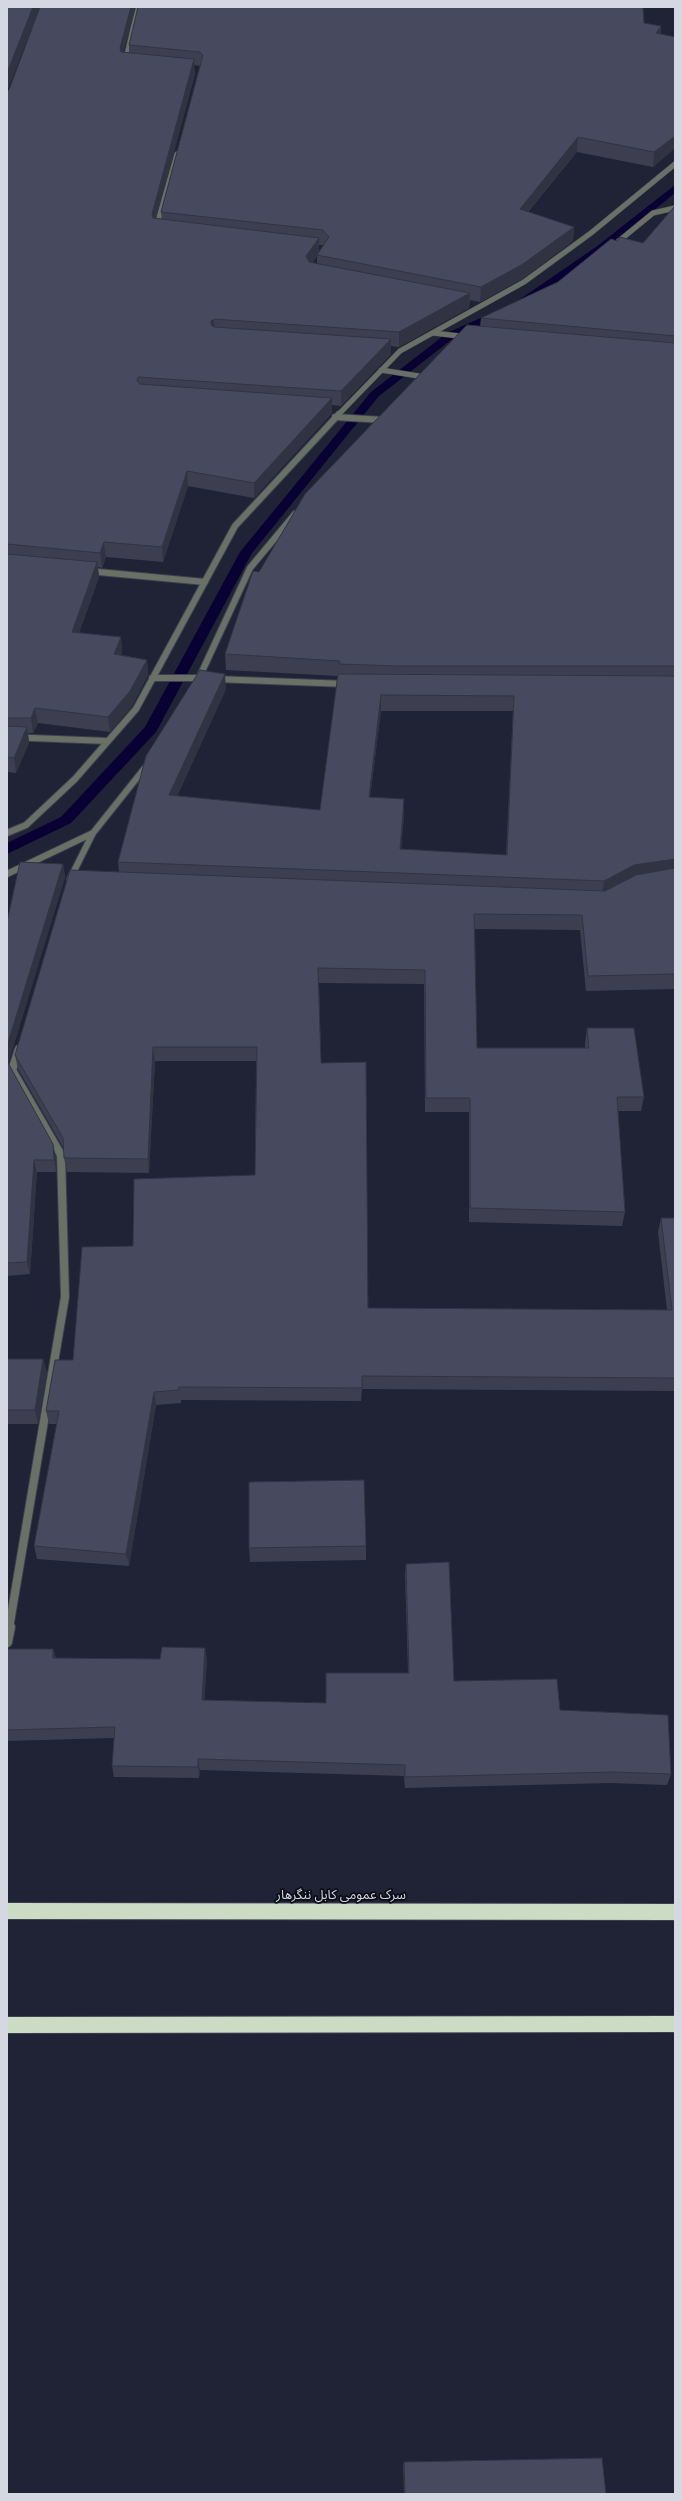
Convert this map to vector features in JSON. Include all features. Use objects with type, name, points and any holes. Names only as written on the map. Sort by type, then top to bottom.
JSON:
[{"type":"highway","name":"سرک عمومی کابل ننگرهار","points":[[7,1911],[675,1912]]},
{"type":"highway","points":[[7,2025],[675,2024]]},
{"type":"street","points":[[135,64],[125,62],[138,7]]},
{"type":"street","points":[[161,231],[156,228],[179,146]]},
{"type":"street","points":[[7,833],[26,824],[75,779],[136,708],[235,526],[335,417],[381,370],[400,351],[524,282],[591,233],[675,164]]},
{"type":"street","points":[[610,248],[653,213],[675,209]]},
{"type":"street","points":[[474,305],[481,306]]},
{"type":"street","points":[[433,333],[465,336],[472,335]]},
{"type":"street","points":[[460,342],[465,336]]},
{"type":"street","points":[[392,350],[400,351]]},
{"type":"street","points":[[381,370],[425,377]]},
{"type":"street","points":[[419,382],[430,372]]},
{"type":"street","points":[[335,409],[343,410]]},
{"type":"street","points":[[377,426],[388,415]]},
{"type":"street","points":[[335,417],[383,420]]},
{"type":"street","points":[[196,685],[250,568],[298,510]]},
{"type":"street","points":[[78,570],[205,582]]},
{"type":"street","points":[[152,678],[181,680],[200,678],[358,685]]},
{"type":"street","points":[[7,737],[107,742]]},
{"type":"street","points":[[71,883],[93,833],[152,757]]},
{"type":"street","points":[[7,874],[93,833]]},
{"type":"street","points":[[7,1642],[65,1297],[61,1155],[12,1070],[22,1040]]},
{"type":"building","points":[[7,7],[33,7],[7,73]]},
{"type":"building","points":[[40,7],[131,7],[120,48],[121,52],[194,59],[152,214],[153,218],[319,238],[306,256],[309,262],[470,293],[399,332],[214,319],[211,321],[211,325],[214,327],[391,339],[341,391],[138,377],[137,381],[140,384],[332,398],[254,483],[187,471],[162,547],[104,542],[100,553],[7,544],[7,91],[9,90]]},
{"type":"building","points":[[138,7],[643,7],[644,23],[661,26],[656,33],[675,37],[675,136],[654,152],[578,137],[520,209],[574,227],[523,264],[481,287],[317,255],[329,237],[323,230],[161,212],[203,55],[200,52],[129,45]]},
{"type":"building","points":[[675,206],[675,336],[481,318],[558,282],[611,239],[617,241],[620,237],[643,243]]},
{"type":"building","points":[[467,325],[675,343],[675,666],[398,666],[339,664],[340,661],[225,654],[253,571],[259,572],[305,494]]},
{"type":"building","points":[[7,554],[97,562],[72,632],[121,637],[114,654],[147,660],[130,691],[108,717],[35,708],[31,718],[7,718]]},
{"type":"building","points":[[200,670],[225,674],[169,795],[320,810],[338,674],[675,676],[675,859],[634,865],[604,881],[118,862],[146,756]],"holes":[[[381,695],[514,696],[507,855],[400,849],[404,799],[369,797]]]},
{"type":"building","points":[[7,726],[27,727],[14,758],[7,757]]},
{"type":"building","points":[[20,862],[63,864],[7,1046],[7,922]]},
{"type":"building","points":[[675,868],[675,974],[588,976],[582,915],[474,914],[477,1048],[589,1048],[587,1028],[634,1028],[644,1097],[617,1097],[625,1212],[470,1208],[470,1098],[426,1098],[425,970],[318,968],[321,1063],[366,1062],[368,1308],[672,1310],[661,1218],[675,1218],[675,1378],[362,1376],[362,1388],[179,1387],[179,1390],[154,1392],[126,1554],[34,1546],[59,1411],[46,1411],[55,1360],[73,1360],[82,1247],[133,1246],[134,1179],[255,1175],[257,1047],[153,1047],[148,1159],[64,1158],[63,1138],[15,1055],[70,870],[605,891],[636,875]]},
{"type":"building","points":[[7,1061],[53,1144],[54,1160],[34,1160],[27,1262],[7,1263]]},
{"type":"building","points":[[7,1359],[43,1359],[35,1410],[7,1410]]},
{"type":"building","points":[[364,1480],[366,1546],[249,1548],[249,1482]]},
{"type":"building","points":[[449,1562],[454,1681],[557,1679],[560,1710],[668,1715],[671,1774],[614,1772],[405,1777],[405,1765],[198,1759],[198,1767],[112,1766],[115,1727],[7,1730],[7,1649],[53,1649],[53,1658],[160,1659],[162,1647],[205,1648],[202,1700],[326,1703],[326,1673],[409,1673],[406,1564]]},
{"type":"building","points":[[602,2458],[606,2494],[405,2494],[404,2462]]},
{"type":"waterway","points":[[7,849],[66,820],[151,729],[246,552],[375,394],[451,335],[520,304],[600,249],[675,188]]}]
